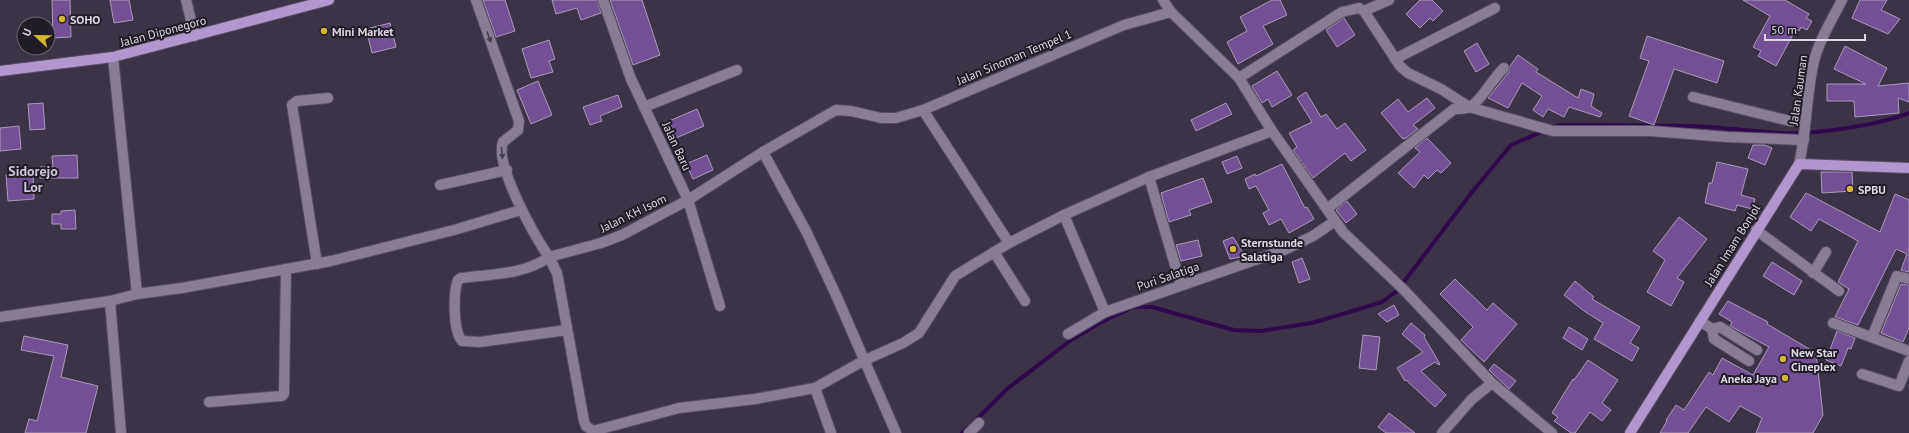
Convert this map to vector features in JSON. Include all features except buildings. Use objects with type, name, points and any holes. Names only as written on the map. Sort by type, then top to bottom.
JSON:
[{"type":"main road","name":"Jalan Diponegoro","points":[[0,71],[113,58],[329,0]]},
{"type":"main road","points":[[1799,164],[1909,168]]},
{"type":"main road","name":"Jalan Imam Bonjol","points":[[1630,433],[1756,230],[1799,164]]},
{"type":"street","points":[[186,0],[195,36]]},
{"type":"street","points":[[476,0],[520,121],[518,130],[507,138],[501,148],[501,154],[521,210],[557,273],[584,421],[586,426],[593,431],[679,408],[755,399],[815,388],[864,361],[903,343],[919,333],[955,276],[1009,243],[1064,215],[1149,177],[1272,131]]},
{"type":"street","name":"Jalan Baru","points":[[603,0],[631,79],[688,200],[720,306]]},
{"type":"street","points":[[1163,0],[1171,12],[1239,78],[1272,131],[1343,232],[1404,290],[1492,383],[1552,433]]},
{"type":"street","points":[[1364,11],[1389,0]]},
{"type":"street","name":"Jalan Kauman","points":[[1799,164],[1805,138],[1814,61],[1818,48],[1842,0]]},
{"type":"street","points":[[1239,78],[1342,12],[1359,8],[1364,11],[1395,58],[1408,73],[1440,89],[1469,107],[1553,131],[1651,131],[1776,140],[1805,138]]},
{"type":"street","points":[[1395,58],[1495,8]]},
{"type":"street","name":"Jalan Sinoman Tempel 1","points":[[866,116],[896,118],[924,110],[1124,25],[1171,12]]},
{"type":"street","points":[[113,58],[137,294]]},
{"type":"street","points":[[1326,209],[1454,109],[1469,107],[1479,100],[1494,77],[1504,68]]},
{"type":"street","points":[[644,107],[737,70]]},
{"type":"street","points":[[1693,97],[1790,121],[1806,121]]},
{"type":"street","points":[[317,264],[292,105],[297,101],[328,98]]},
{"type":"street","name":"Jalan KH Isom","points":[[567,330],[480,342],[462,341],[459,338],[456,324],[455,293],[458,280],[462,278],[503,274],[540,264],[549,257],[601,243],[622,235],[688,200],[763,152],[836,110],[851,111],[866,116]]},
{"type":"street","points":[[924,110],[1009,243]]},
{"type":"street","points":[[763,152],[806,231],[836,295],[896,433]]},
{"type":"street","points":[[440,185],[507,170]]},
{"type":"street","points":[[1149,177],[1181,285]]},
{"type":"street","points":[[0,317],[110,301],[137,294],[182,288],[317,264],[454,230],[521,210]]},
{"type":"street","points":[[1064,215],[1105,312]]},
{"type":"street","name":"Puri Salatiga","points":[[1068,334],[1105,312],[1300,244],[1335,221]]},
{"type":"street","points":[[1756,230],[1839,291]]},
{"type":"street","points":[[994,252],[1025,301]]},
{"type":"street","points":[[1813,273],[1826,252]]},
{"type":"street","points":[[209,402],[282,396],[284,394],[286,390],[286,269]]},
{"type":"street","points":[[1872,337],[1896,276],[1909,280]]},
{"type":"street","points":[[110,301],[121,433]]},
{"type":"street","points":[[1700,321],[1712,330],[1714,339],[1749,362]]},
{"type":"street","points":[[1833,323],[1909,351]]},
{"type":"street","points":[[1712,330],[1720,327],[1757,350]]},
{"type":"street","points":[[1862,374],[1899,386],[1909,361]]},
{"type":"street","points":[[1442,433],[1472,399],[1492,383]]},
{"type":"street","points":[[815,388],[831,433]]},
{"type":"street","points":[[968,433],[979,423]]},
{"type":"waterway","points":[[1552,128],[1559,125],[1690,126],[1795,133],[1828,131],[1846,128],[1909,113]]},
{"type":"waterway","points":[[974,422],[1007,389],[1071,340],[1100,323],[1133,307],[1152,307],[1234,330],[1261,331],[1312,323],[1382,302],[1397,291],[1472,192],[1511,145],[1544,131]]},
{"type":"waterway","points":[[962,433],[969,427]]},
{"type":"place","name":"SOHO","points":[[62,19]]},
{"type":"place","name":"Mini Market","points":[[324,31]]},
{"type":"place","name":"SPBU","points":[[1850,189]]},
{"type":"place","name":"Sternstunde Salatiga","points":[[1233,249]]},
{"type":"place","name":"New Star Cineplex","points":[[1783,359]]},
{"type":"place","name":"Aneka Jaya","points":[[1785,378]]},
{"type":"district","name":"Sidorejo Lor","points":[[33,180]]}]
